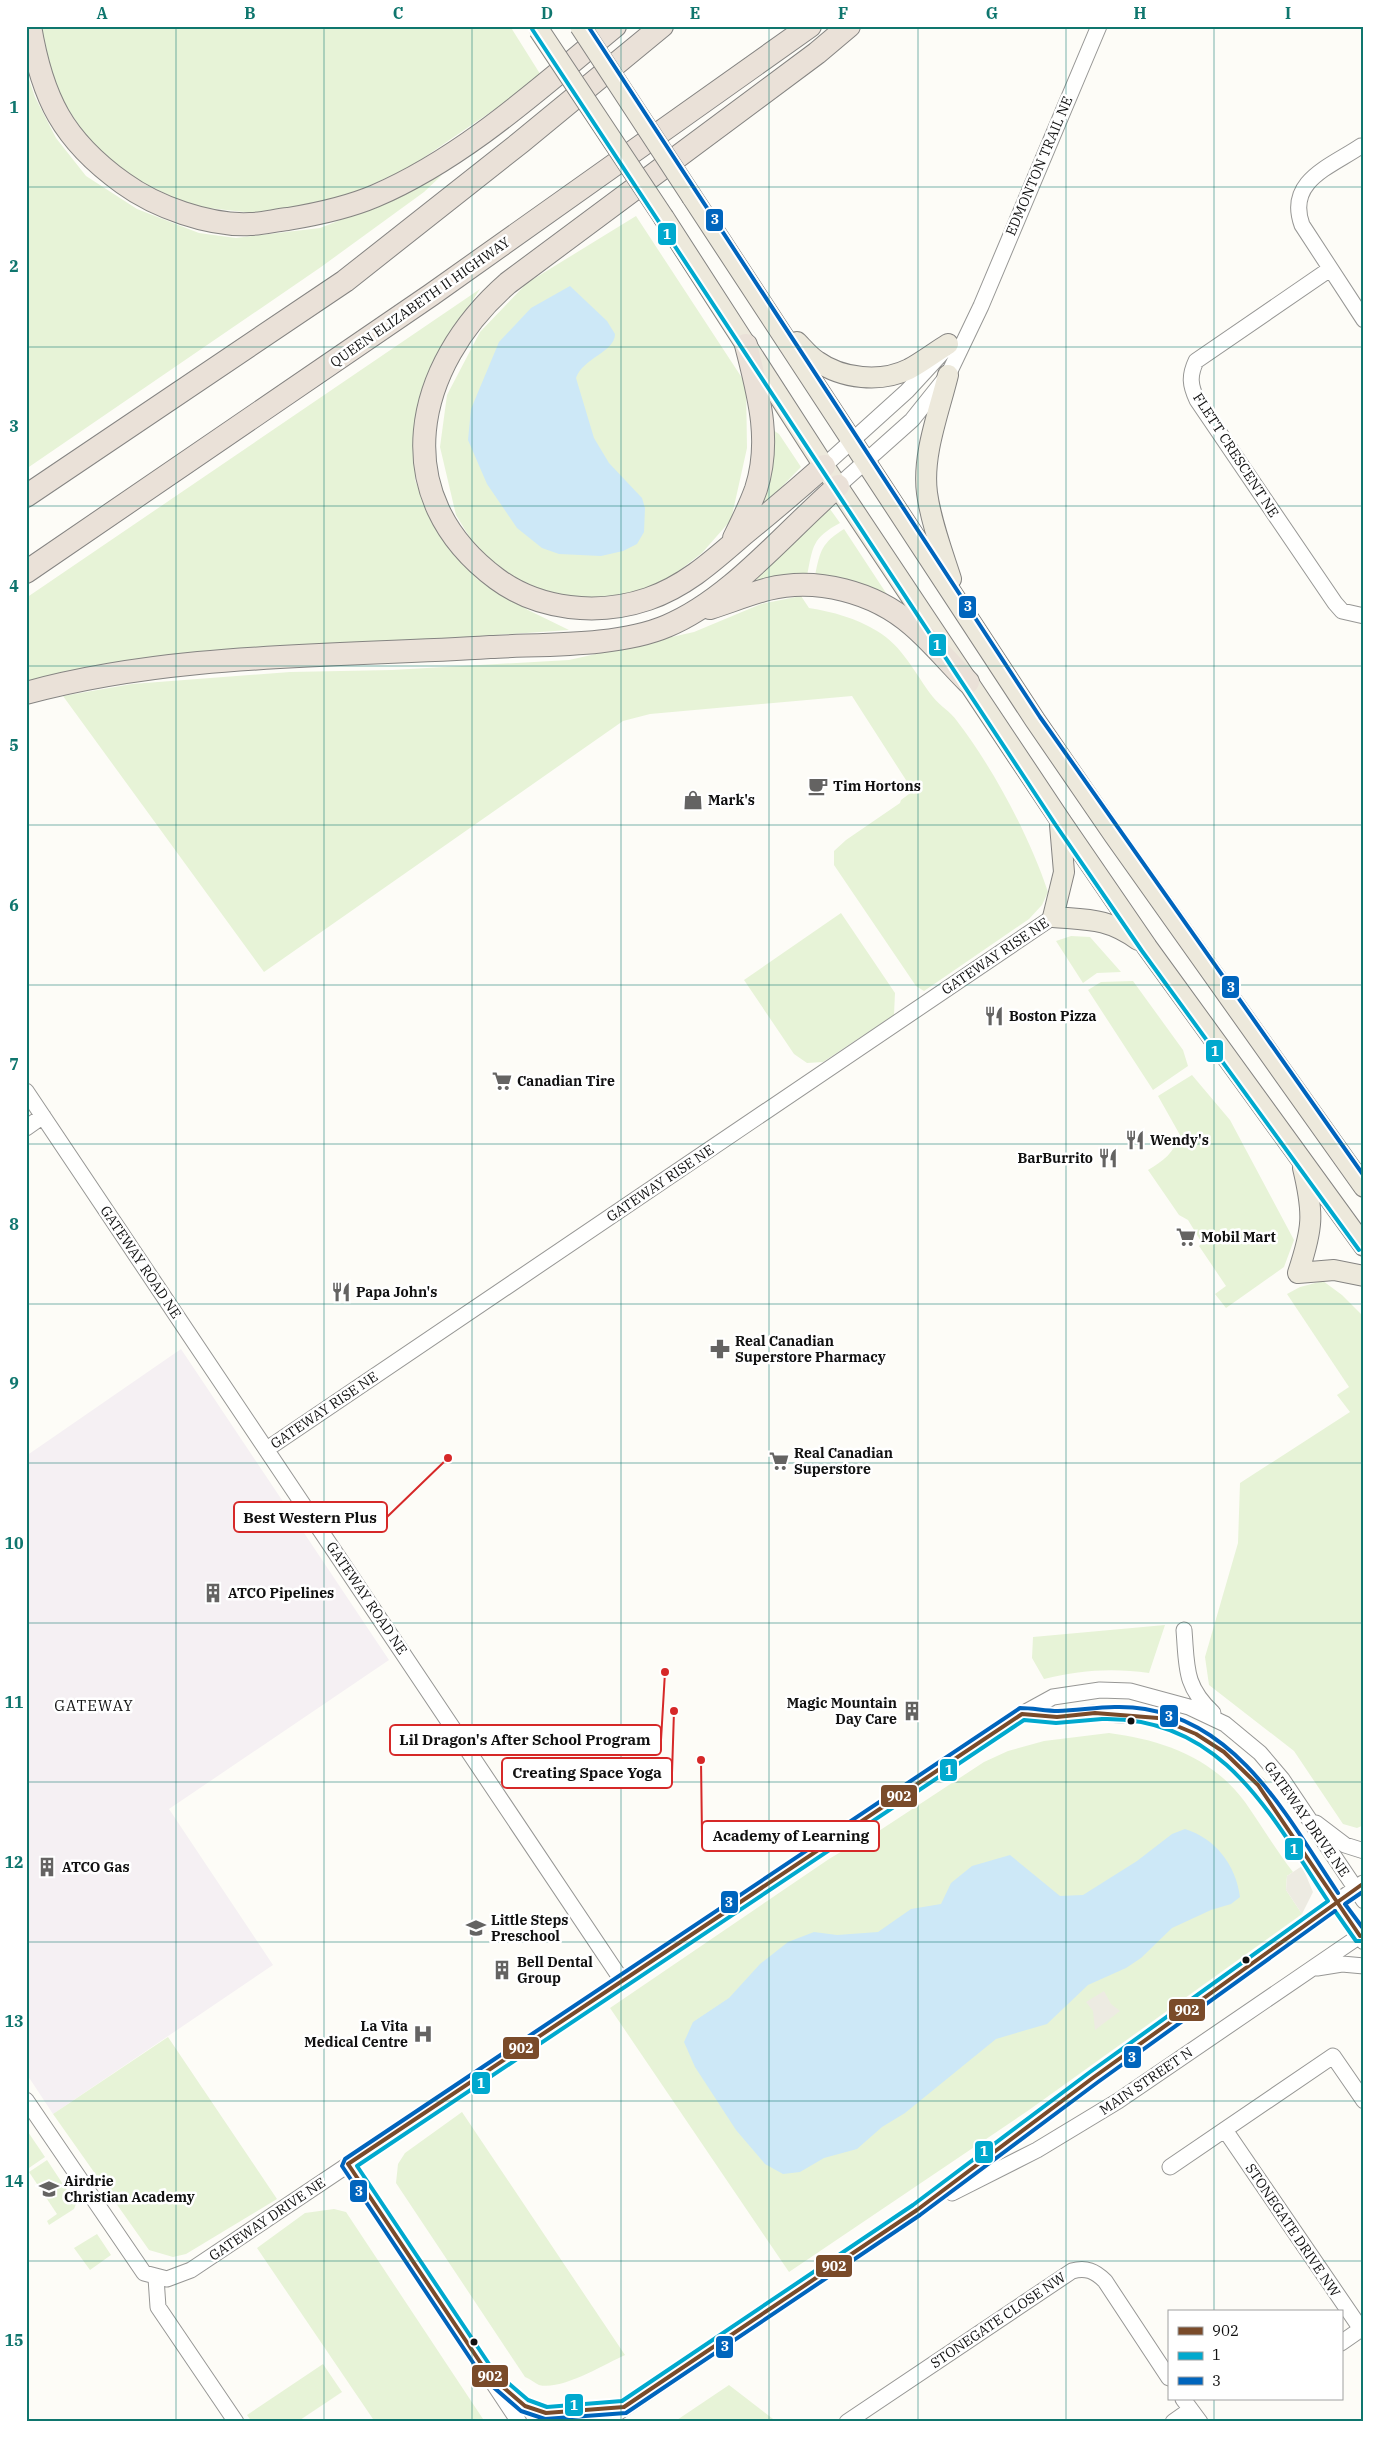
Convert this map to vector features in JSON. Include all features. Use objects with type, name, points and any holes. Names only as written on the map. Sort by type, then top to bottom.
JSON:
[{"type":"highway","points":[[30,26],[35,59],[47,96],[65,127],[102,168],[144,198],[195,217],[250,224],[324,213],[375,196],[413,177],[461,147],[527,99],[616,26]]},
{"type":"highway","points":[[26,496],[345,281],[521,142],[662,26]]},
{"type":"highway","name":"QUEEN ELIZABETH II HIGHWAY","points":[[26,572],[447,283],[810,26]]},
{"type":"highway","points":[[824,466],[707,567],[669,591],[628,605],[608,608],[570,607],[544,602],[512,591],[474,562],[442,520],[428,484],[426,427],[429,404],[441,367],[453,345],[486,301],[593,218],[817,53],[849,26]]},
{"type":"highway","points":[[730,546],[756,489],[763,457],[762,414],[746,345]]},
{"type":"highway","points":[[690,615],[720,595],[838,486]]},
{"type":"highway","points":[[26,693],[154,668],[294,657],[421,652],[619,638],[652,631],[690,615],[769,589],[790,586],[840,588],[879,603],[911,624],[968,682]]},
{"type":"main road","points":[[580,26],[958,602],[1114,835],[1364,1187]]},
{"type":"main road","points":[[538,28],[664,218],[824,466],[1060,820],[1147,947],[1364,1246]]},
{"type":"main road","points":[[773,320],[816,361],[837,372],[860,377],[888,376],[908,369],[948,344]]},
{"type":"main road","points":[[948,375],[929,458],[927,493],[937,534],[958,602]]},
{"type":"main road","points":[[1060,820],[1064,872],[1053,917],[1092,920],[1119,926],[1147,947]]},
{"type":"main road","points":[[1301,1159],[1310,1199],[1311,1226],[1310,1238],[1298,1273],[1334,1270],[1364,1276]]},
{"type":"street","name":"EDMONTON TRAIL NE","points":[[838,486],[912,420],[948,375],[981,306],[1099,26]]},
{"type":"street","points":[[1361,146],[1303,187],[1298,198],[1298,213],[1302,226],[1364,320]]},
{"type":"street","name":"FLETT CRESCENT NE","points":[[1330,269],[1196,361],[1191,372],[1190,386],[1197,400],[1334,603],[1342,611],[1364,616]]},
{"type":"street","name":"EDMONTON TRAIL NE","points":[[824,466],[853,442],[912,386],[981,306]]},
{"type":"street","name":"GATEWAY RISE NE","points":[[267,1449],[1053,917]]},
{"type":"street","name":"GATEWAY ROAD NE","points":[[26,1091],[623,1982]]},
{"type":"street","points":[[26,1128],[43,1116]]},
{"type":"street","points":[[1184,1630],[1191,1686],[1198,1699],[1224,1724]]},
{"type":"street","name":"GATEWAY DRIVE NE","points":[[156,2278],[167,2279],[191,2270],[1022,1714],[1053,1697],[1100,1690],[1130,1691],[1189,1707],[1224,1724],[1260,1752],[1282,1779],[1306,1816],[1361,1891]]},
{"type":"street","name":"GATEWAY DRIVE NE","points":[[1022,1714],[1057,1717],[1095,1713],[1127,1714],[1158,1718],[1196,1734],[1224,1752],[1258,1785],[1362,1937]]},
{"type":"street","points":[[1306,1816],[1345,1845],[1364,1850]]},
{"type":"street","name":"MAIN STREET N","points":[[604,2422],[917,2210],[1094,2077],[1337,1902],[1361,1891]]},
{"type":"street","name":"MAIN STREET N","points":[[917,2210],[1037,2150],[1118,2100],[1311,1969],[1362,1937]]},
{"type":"street","points":[[1311,1969],[1342,1964],[1364,1966]]},
{"type":"street","points":[[1170,2167],[1333,2056],[1364,2101]]},
{"type":"street","points":[[26,2100],[144,2273],[156,2278],[158,2307],[236,2422]]},
{"type":"street","name":"STONEGATE DRIVE NW","points":[[1225,2130],[1362,2328],[1342,2342]]},
{"type":"street","points":[[348,2164],[519,2422]]},
{"type":"street","name":"STONEGATE CLOSE NW","points":[[847,2422],[1072,2270],[1081,2268],[1098,2274],[1105,2281],[1168,2376]]},
{"type":"street","points":[[488,2374],[525,2406],[546,2413],[624,2407]]},
{"type":"street","points":[[1173,2422],[1186,2404],[1200,2422]]},
{"type":"shaded area","points":[[181,1349],[389,1660],[169,1809],[273,1965],[53,2114],[26,2073],[26,1456]]},
{"type":"shaded area","points":[[1302,1866],[1313,1892],[1302,1914],[1286,1890],[1287,1876]]},
{"type":"shaded area","points":[[1104,1991],[1111,2004],[1120,2011],[1095,2030],[1093,2011],[1086,2002]]},
{"type":"green space","points":[[41,26],[510,26],[542,77],[410,167],[340,199],[264,214],[190,206],[138,180],[92,145],[61,98],[40,44]]},
{"type":"green space","points":[[26,71],[35,97],[56,138],[86,176],[137,209],[199,233],[236,238],[320,228],[366,210],[442,175],[424,192],[321,267],[26,469]]},
{"type":"green space","points":[[636,216],[746,384],[747,448],[731,520],[702,553],[668,579],[629,597],[574,602],[523,583],[478,551],[456,515],[440,447],[447,395],[480,332],[527,283]]},
{"type":"green space","points":[[480,289],[434,360],[415,419],[415,480],[435,528],[477,579],[528,610],[569,630],[205,655],[26,684],[26,598]]},
{"type":"green space","points":[[773,430],[779,434],[801,467],[764,505],[762,498]]},
{"type":"green space","points":[[830,509],[840,523],[824,533],[815,544],[807,576],[752,582]]},
{"type":"green space","points":[[844,529],[888,596],[815,576],[821,553],[826,543]]},
{"type":"green space","points":[[801,596],[809,608],[844,616],[869,626],[886,637],[901,652],[933,697],[955,718],[997,781],[1031,848],[1048,892],[1042,905],[1029,919],[924,991],[916,986],[834,865],[834,851],[846,840],[900,803],[901,800],[913,791],[852,696],[650,714],[623,721],[264,972],[63,696],[132,684],[290,672],[392,670],[569,660],[694,632],[761,604]]},
{"type":"green space","points":[[841,913],[895,993],[894,1015],[823,1062],[807,1063],[794,1054],[744,980]]},
{"type":"green space","points":[[1071,936],[1090,937],[1121,972],[1097,973],[1083,983],[1056,941]]},
{"type":"green space","points":[[1133,981],[1183,1050],[1188,1066],[1153,1090],[1088,990],[1101,982]]},
{"type":"green space","points":[[1192,1075],[1230,1120],[1294,1240],[1284,1267],[1226,1308],[1215,1294],[1226,1286],[1199,1246],[1202,1243],[1188,1220],[1179,1215],[1148,1170],[1167,1156],[1175,1147],[1180,1135],[1158,1096]]},
{"type":"green space","points":[[1323,1281],[1342,1295],[1364,1317],[1364,1825],[1357,1828],[1343,1824],[1294,1751],[1209,1685],[1205,1657],[1238,1543],[1240,1483],[1350,1412],[1337,1395],[1349,1387],[1287,1294],[1300,1287]]},
{"type":"green space","points":[[1165,1625],[1149,1673],[1096,1671],[1044,1679],[1032,1658],[1033,1637]]},
{"type":"green space","points":[[1109,1733],[1148,1740],[1184,1753],[1217,1773],[1232,1786],[1293,1872],[1287,1876],[1286,1890],[1302,1914],[1029,2110],[789,2272],[610,2008],[829,1859],[844,1850],[856,1846],[984,1762],[1008,1751],[1044,1741]]},
{"type":"green space","points":[[168,2037],[277,2199],[186,2254],[173,2257],[149,2250],[53,2114]]},
{"type":"green space","points":[[462,2112],[625,2355],[583,2376],[559,2384],[539,2385],[525,2377],[396,2183],[398,2164],[405,2153]]},
{"type":"green space","points":[[26,2129],[45,2157],[26,2170]]},
{"type":"green space","points":[[47,2160],[76,2204],[74,2209],[49,2225],[47,2221],[57,2214],[29,2172]]},
{"type":"green space","points":[[334,2209],[346,2212],[485,2422],[375,2422],[257,2248],[305,2213]]},
{"type":"green space","points":[[97,2234],[111,2255],[90,2270],[74,2248]]},
{"type":"green space","points":[[323,2364],[342,2392],[297,2422],[252,2422],[247,2415]]},
{"type":"green space","points":[[729,2385],[777,2422],[674,2422]]},
{"type":"water","points":[[570,286],[607,321],[615,334],[610,346],[585,365],[576,378],[594,438],[609,463],[642,498],[645,508],[644,532],[637,544],[623,551],[601,556],[559,554],[542,548],[517,528],[487,484],[468,440],[471,409],[499,342],[531,308]]},
{"type":"water","points":[[1185,1829],[1206,1839],[1222,1854],[1234,1874],[1240,1897],[1231,1904],[1211,1910],[1172,1928],[1141,1958],[1126,1968],[1088,1985],[1047,2024],[996,2039],[905,2113],[882,2127],[857,2149],[824,2158],[800,2172],[783,2174],[765,2164],[736,2130],[695,2067],[684,2042],[693,2022],[729,1998],[760,1964],[788,1942],[814,1932],[837,1935],[878,1932],[911,1909],[941,1904],[951,1883],[972,1866],[1010,1855],[1060,1896],[1083,1895],[1137,1861],[1172,1834]]},
{"type":"transit line","name":"3","points":[[588,26],[1040,717],[1364,1176]]},
{"type":"transit line","name":"1","points":[[532,29],[1055,824],[1142,951],[1359,1250]]},
{"type":"transit line","name":"3","points":[[1335,1911],[1098,2082],[920,2215],[626,2413],[545,2419],[521,2411],[484,2379],[342,2166],[345,2159],[1020,1708],[1058,1711],[1112,1707],[1145,1709],[1179,1719],[1209,1734],[1235,1755],[1281,1807],[1338,1893]]},
{"type":"transit line","name":"902","points":[[348,2164],[1022,1714],[1057,1717],[1095,1713],[1158,1718],[1196,1734],[1224,1752],[1258,1785],[1360,1936]]},
{"type":"transit line","name":"1","points":[[1102,1719],[1144,1722],[1180,1734],[1211,1752],[1238,1776],[1263,1804],[1328,1901],[1090,2072],[913,2205],[622,2401],[547,2407],[528,2400],[493,2370],[357,2166],[1024,1720],[1056,1723],[1102,1719]]},
{"type":"transit line","name":"902","points":[[348,2164],[488,2374],[525,2406],[546,2413],[624,2407],[917,2210],[1094,2077],[1364,1883]]},
{"type":"transit line","name":"3","points":[[1362,1927],[1345,1904],[1364,1891]]},
{"type":"transit line","name":"1","points":[[1335,1911],[1356,1941],[1364,1941]]},
{"type":"place","name":"Tim Hortons","points":[[818,786]]},
{"type":"place","name":"Mark's","points":[[693,800]]},
{"type":"place","name":"Boston Pizza","points":[[994,1016]]},
{"type":"place","name":"Canadian Tire","points":[[502,1081]]},
{"type":"place","name":"Wendy's","points":[[1135,1140]]},
{"type":"place","name":"BarBurrito","points":[[1108,1158]]},
{"type":"place","name":"Mobil Mart","points":[[1186,1237]]},
{"type":"place","name":"Papa John's","points":[[341,1292]]},
{"type":"place","name":"Real Canadian Superstore Pharmacy","points":[[720,1349]]},
{"type":"place","name":"Best Western Plus","points":[[448,1458]]},
{"type":"place","name":"Real Canadian Superstore","points":[[779,1461]]},
{"type":"place","name":"ATCO Pipelines","points":[[213,1593]]},
{"type":"place","name":"Lil Dragon's After School Program","points":[[665,1672]]},
{"type":"place","name":"Creating Space Yoga","points":[[674,1711]]},
{"type":"place","name":"Magic Mountain Day Care","points":[[912,1711]]},
{"type":"place","name":"Academy of Learning","points":[[701,1760]]},
{"type":"place","name":"ATCO Gas","points":[[47,1867]]},
{"type":"place","name":"Little Steps Preschool","points":[[476,1928]]},
{"type":"place","name":"Bell Dental Group","points":[[502,1970]]},
{"type":"place","name":"La Vita Medical Centre","points":[[423,2034]]},
{"type":"place","name":"Airdrie Christian Academy","points":[[49,2189]]},
{"type":"district","name":"GATEWAY","points":[[94,1706]]}]
